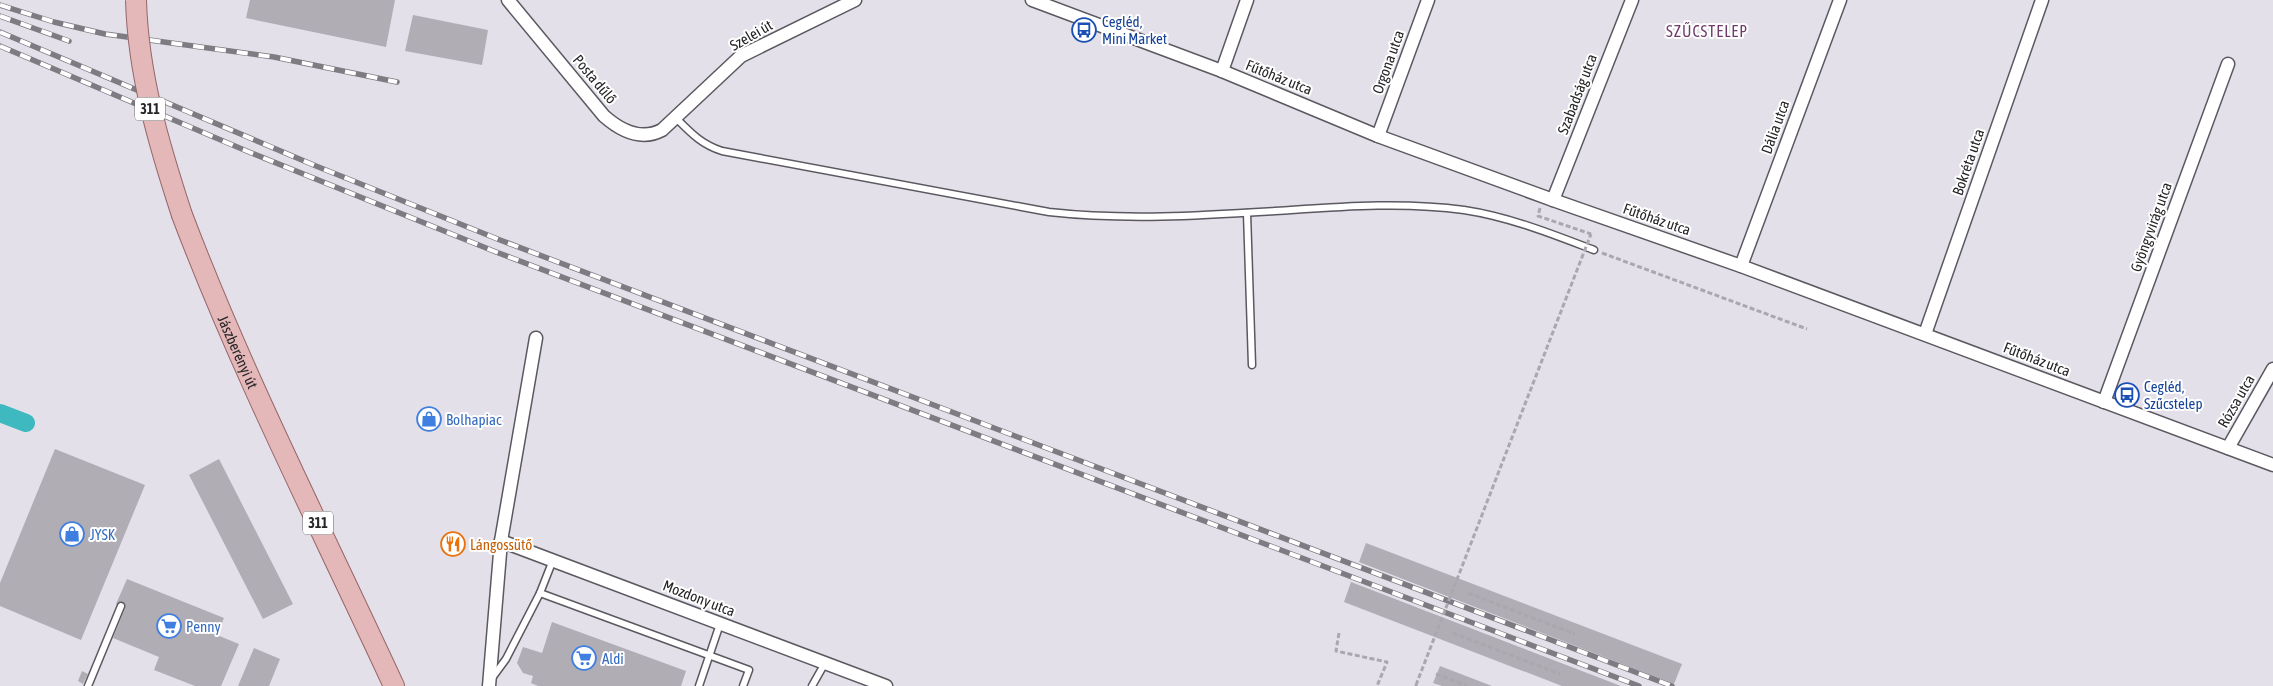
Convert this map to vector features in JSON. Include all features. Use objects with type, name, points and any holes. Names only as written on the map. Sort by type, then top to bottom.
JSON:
[{"type":"main road","name":"Jászberényi út","points":[[136,0],[142,61],[150,111],[182,215],[205,277],[394,686]]},
{"type":"street","name":"Posta dűlő","points":[[508,0],[604,116],[614,125],[639,135],[653,135],[676,118]]},
{"type":"street","name":"Szelei út","points":[[676,118],[741,56],[855,0]]},
{"type":"street","name":"Fűtőház utca","points":[[1032,0],[1222,71],[1378,136],[1741,266],[2273,465]]},
{"type":"street","points":[[1222,71],[1248,0]]},
{"type":"street","name":"Orgona utca","points":[[1378,136],[1428,0]]},
{"type":"street","name":"Szabadság utca","points":[[1553,200],[1632,0]]},
{"type":"street","name":"Dália utca","points":[[1741,266],[1840,0]]},
{"type":"street","name":"Bokréta utca","points":[[1925,334],[2042,0]]},
{"type":"street","name":"Gyöngyvirág utca","points":[[2104,402],[2228,64]]},
{"type":"street","points":[[489,684],[501,540],[536,338]]},
{"type":"street","name":"Rózsa utca","points":[[2228,448],[2273,369]]},
{"type":"street","name":"Mozdony utca","points":[[501,540],[886,686]]},
{"type":"lane","points":[[676,118],[696,139],[707,146],[722,151],[1025,208],[1074,215],[1124,218],[1353,206],[1442,208],[1486,214],[1529,225],[1594,250]]},
{"type":"lane","points":[[1247,213],[1252,365]]},
{"type":"lane","points":[[489,684],[506,659],[540,592],[553,560]]},
{"type":"lane","points":[[540,592],[749,670],[743,686]]},
{"type":"lane","points":[[88,686],[121,606]]},
{"type":"lane","points":[[699,686],[720,624]]},
{"type":"lane","points":[[812,686],[825,663]]},
{"type":"path","points":[[1533,214],[1535,207]]},
{"type":"path","points":[[1416,686],[1591,234],[1538,216]]},
{"type":"path","points":[[1594,250],[1807,329]]},
{"type":"path","points":[[1468,593],[1575,634]]},
{"type":"path","points":[[1339,633],[1336,651],[1387,662],[1377,686]]},
{"type":"path","points":[[1453,633],[1560,674]]},
{"type":"path","points":[[1436,674],[1467,686]]},
{"type":"building","points":[[250,0],[395,0],[386,47],[246,18]]},
{"type":"building","points":[[413,15],[488,30],[482,65],[405,51]]},
{"type":"building","name":"JYSK","points":[[55,449],[145,485],[81,640],[0,606],[0,583]]},
{"type":"building","points":[[219,459],[293,604],[263,619],[189,475]]},
{"type":"building","points":[[1366,543],[1682,664],[1674,684],[1359,562]]},
{"type":"building","name":"Penny","points":[[127,579],[224,618],[217,635],[239,644],[221,686],[195,686],[154,670],[159,657],[113,638],[125,608],[116,604]]},
{"type":"building","points":[[1351,582],[1621,686],[1562,686],[1344,602]]},
{"type":"building","name":"Aldi","points":[[552,622],[686,671],[681,686],[538,686],[531,683],[533,676],[523,673],[517,663],[523,647],[542,653]]},
{"type":"building","points":[[254,648],[280,659],[269,686],[238,686]]},
{"type":"building","points":[[1440,666],[1492,686],[1442,686],[1433,683]]},
{"type":"building","points":[[82,671],[88,674],[83,684],[78,681]]},
{"type":"waterway","points":[[0,413],[26,423]]},
{"type":"railway","points":[[0,5],[54,22],[105,34],[274,57],[397,82]]},
{"type":"railway","points":[[0,16],[69,41]]},
{"type":"railway","points":[[0,32],[316,166],[500,240],[1672,686]]},
{"type":"railway","points":[[0,46],[249,152],[496,252],[1639,686]]},
{"type":"place","name":"Cegléd, Mini Market","points":[[1084,30]]},
{"type":"place","name":"Cegléd, Szűcstelep","points":[[2127,395]]},
{"type":"place","name":"Bolhapiac","points":[[429,419]]},
{"type":"place","name":"JYSK","points":[[72,534]]},
{"type":"place","name":"Lángossütő","points":[[453,544]]},
{"type":"place","name":"Penny","points":[[169,626]]},
{"type":"place","name":"Aldi","points":[[584,658]]},
{"type":"district","name":"SZŰCSTELEP","points":[[1707,31]]}]
